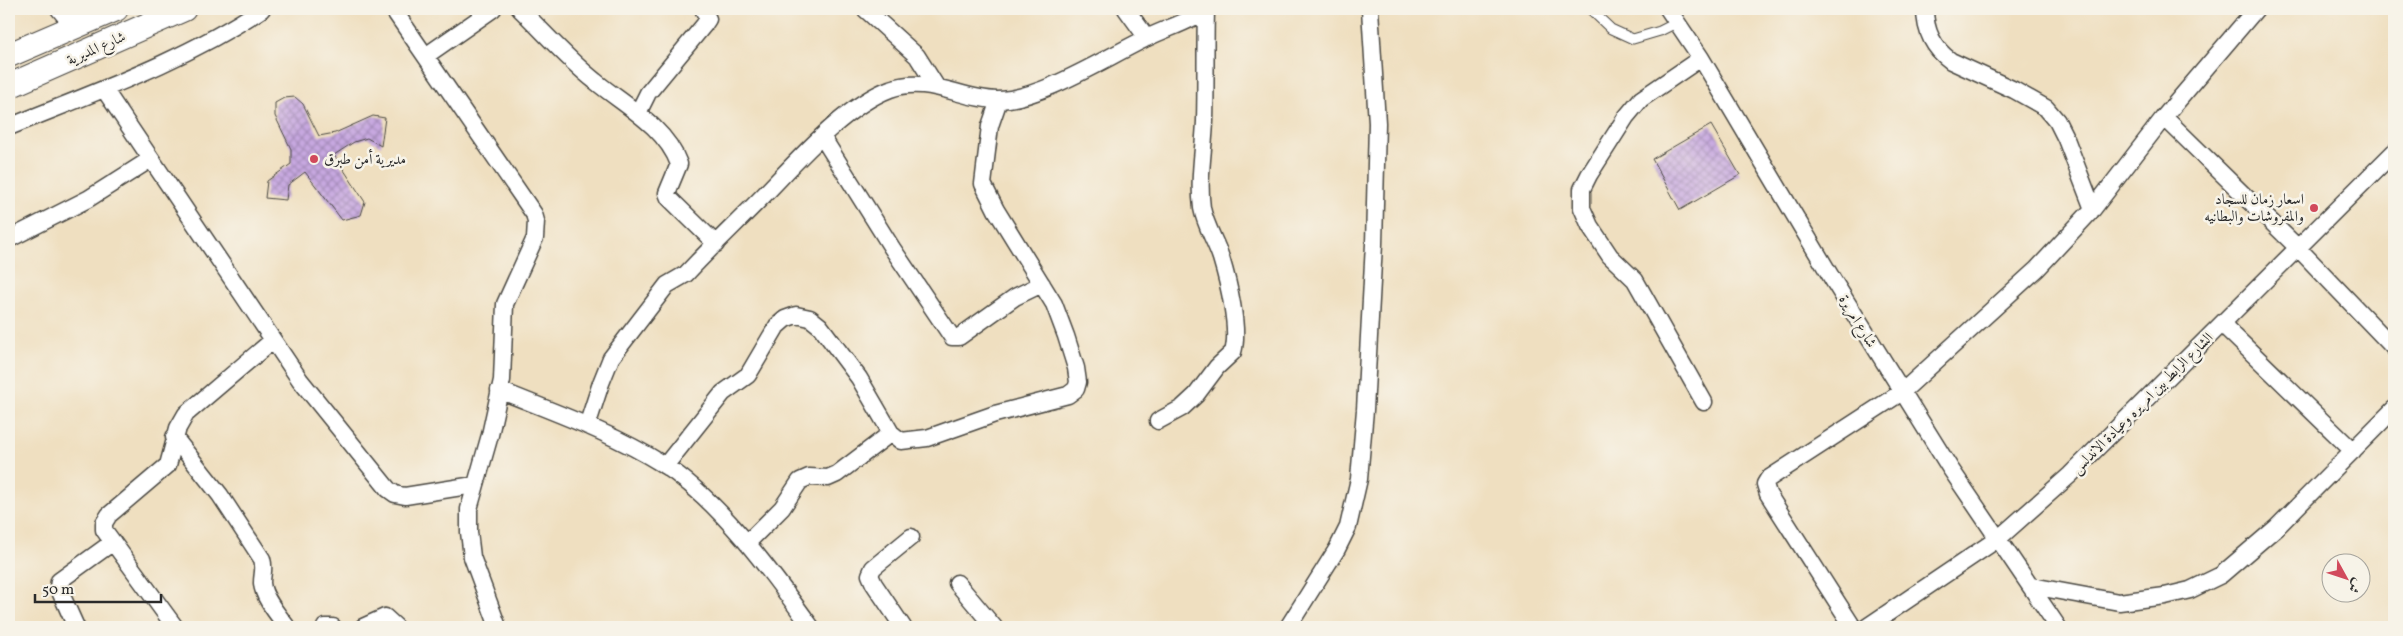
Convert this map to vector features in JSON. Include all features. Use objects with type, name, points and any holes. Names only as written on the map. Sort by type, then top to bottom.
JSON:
[{"type":"main road","name":"شارع المديرية","points":[[9,55],[116,9]]},
{"type":"main road","name":"شارع المديرية","points":[[9,86],[184,9]]},
{"type":"street","points":[[59,9],[74,28]]},
{"type":"street","points":[[9,128],[168,62],[235,27],[262,9]]},
{"type":"street","points":[[393,9],[427,55],[534,214],[536,221],[535,238],[505,304],[504,358],[500,390],[490,435],[474,485],[469,509],[472,558],[498,627]]},
{"type":"street","points":[[427,55],[492,9]]},
{"type":"street","points":[[520,9],[594,81],[638,113],[663,139],[679,164],[667,193],[669,198],[716,244]]},
{"type":"street","points":[[638,113],[648,92],[708,19],[703,9]]},
{"type":"street","points":[[865,9],[917,56],[936,86]]},
{"type":"street","points":[[1126,9],[1147,38]]},
{"type":"street","points":[[1925,9],[1929,36],[1940,53],[1950,61],[2040,104],[2057,121],[2076,162],[2093,209]]},
{"type":"street","points":[[1853,627],[1768,494],[1765,484],[1768,479],[1902,392],[2037,269],[2093,209],[2164,117],[2256,9]]},
{"type":"street","points":[[587,426],[600,383],[611,358],[667,285],[686,274],[823,138],[859,105],[890,89],[910,85],[936,86],[976,99],[999,100],[1028,94],[1206,10],[1205,122],[1201,159],[1202,209],[1221,258],[1235,326],[1234,348],[1233,352],[1210,375],[1196,395],[1182,408],[1158,421]]},
{"type":"street","points":[[1288,627],[1338,550],[1345,534],[1359,479],[1371,293],[1377,133],[1375,10]]},
{"type":"street","name":"شارع امريرة","points":[[1673,15],[1902,392],[1950,468],[2032,586],[2058,627]]},
{"type":"street","points":[[1700,58],[1641,99],[1626,117],[1582,189],[1582,208],[1590,226],[1610,256],[1635,280],[1704,402]]},
{"type":"street","points":[[104,90],[300,380],[392,493],[404,496],[474,485]]},
{"type":"street","points":[[665,466],[723,393],[748,375],[777,326],[785,319],[796,315],[810,318],[820,326],[859,378],[891,433],[901,441],[927,438],[996,414],[1068,395],[1076,389],[1078,382],[1076,368],[1054,304],[996,210],[984,184],[990,126],[999,100]]},
{"type":"street","points":[[2164,117],[2297,247],[2394,348]]},
{"type":"street","points":[[823,138],[886,240],[952,338],[959,337],[1016,297],[1042,284]]},
{"type":"street","name":"الشارع الرابط بين امريره وعيادة الاندلس","points":[[1867,627],[1999,538],[2070,475],[2394,152]]},
{"type":"street","points":[[9,239],[88,199],[151,159]]},
{"type":"street","points":[[2222,324],[2352,451]]},
{"type":"street","points":[[176,627],[104,530],[106,519],[165,467],[174,437],[181,420],[186,414],[274,340]]},
{"type":"street","points":[[500,390],[601,430],[665,466],[687,482],[747,543],[803,624]]},
{"type":"street","points":[[2032,586],[2119,602],[2165,596],[2190,590],[2221,575],[2277,527],[2394,409]]},
{"type":"street","points":[[747,543],[782,508],[800,481],[809,477],[828,478],[837,474],[891,433]]},
{"type":"street","points":[[174,437],[220,494],[262,559],[265,569],[262,584],[264,591],[287,627]]},
{"type":"street","points":[[903,627],[870,575],[873,568],[911,537]]},
{"type":"street","points":[[76,627],[58,587],[59,581],[113,542]]},
{"type":"street","points":[[957,583],[994,627]]},
{"type":"street","points":[[363,627],[385,617],[396,627]]},
{"type":"street","points":[[325,627],[333,627]]},
{"type":"lane","points":[[1590,9],[1612,29],[1632,38],[1660,31],[1673,15]]},
{"type":"building","name":"مديرية أمن طبرق","points":[[295,97],[303,104],[319,136],[335,133],[373,116],[385,118],[381,146],[367,138],[354,142],[334,155],[365,202],[361,215],[342,220],[305,172],[288,185],[286,200],[265,198],[267,181],[291,164],[291,149],[275,116],[275,103],[284,98]]},
{"type":"building","points":[[1711,125],[1740,175],[1680,210],[1652,159]]},
{"type":"place","name":"مديرية أمن طبرق","points":[[314,159]]},
{"type":"place","name":"اسعار زمان للسجاد والمفروشات والبطانيه","points":[[2314,208]]}]
